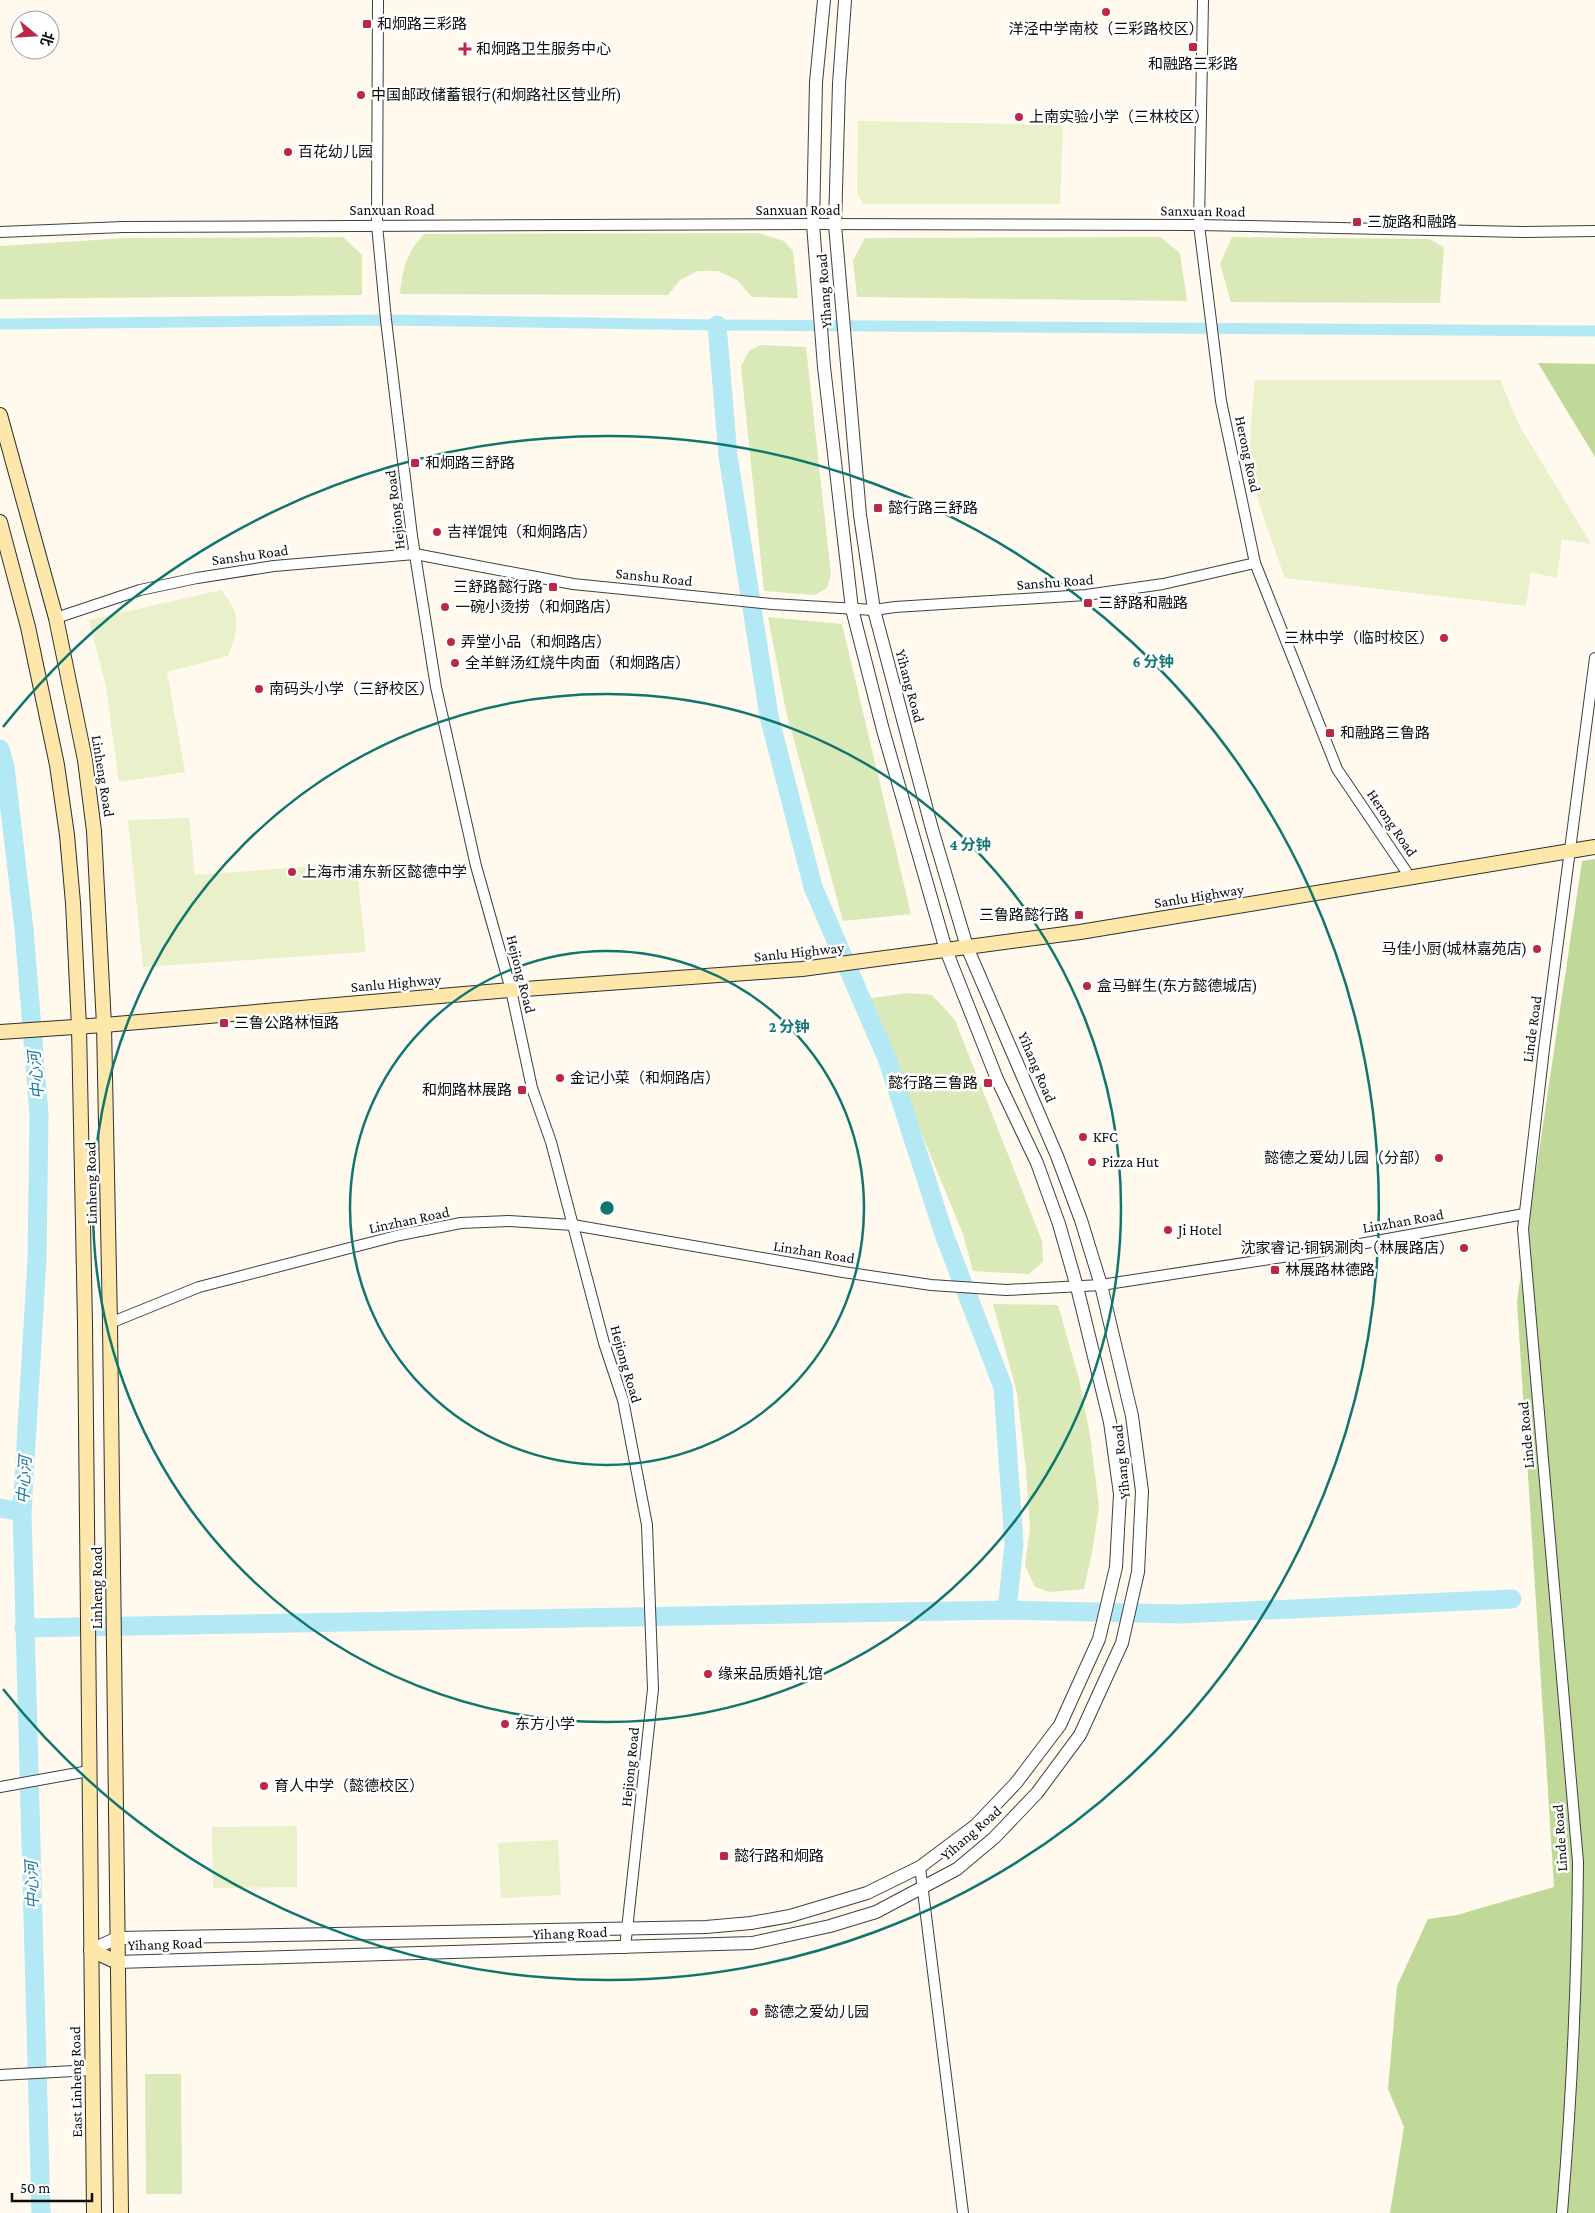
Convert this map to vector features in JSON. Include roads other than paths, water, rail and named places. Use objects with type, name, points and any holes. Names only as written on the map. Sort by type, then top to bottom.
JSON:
[{"type":"main road","name":"Linheng Road","points":[[0,415],[56,618],[85,760],[94,831],[104,1025],[110,1323],[117,1962]]},
{"type":"main road","name":"Linheng Road","points":[[0,522],[28,627],[57,765],[67,835],[72,893],[79,1027],[85,1314],[91,1950]]},
{"type":"main road","name":"Sanlu Highway","points":[[5,1032],[511,990],[792,970],[1080,932],[1595,846]]},
{"type":"main road","name":"Yihang Road","points":[[91,1950],[117,1962]]},
{"type":"main road","name":"East Linheng Road","points":[[91,1950],[94,2213]]},
{"type":"main road","points":[[117,1962],[121,2213]]},
{"type":"street","name":"Hejiong Road","points":[[378,0],[376,26],[377,225],[386,320],[415,554],[436,687],[476,866],[511,990],[532,1088],[551,1142],[604,1343],[623,1400],[646,1525],[653,1689],[625,1948]]},
{"type":"street","name":"Yihang Road","points":[[91,1950],[117,1938],[706,1927],[751,1923],[790,1916],[867,1892],[920,1867],[976,1825],[1016,1784],[1060,1725],[1099,1640],[1116,1567],[1120,1494],[1110,1422],[1078,1287],[1059,1224],[1037,1163],[997,1079],[946,950],[883,730],[852,609],[824,367],[813,224],[816,82],[824,0]]},
{"type":"street","name":"Yihang Road","points":[[117,1962],[752,1943],[830,1926],[876,1912],[958,1869],[987,1844],[1037,1792],[1080,1735],[1122,1643],[1138,1572],[1142,1491],[1132,1416],[1101,1285],[1080,1220],[1056,1156],[968,947],[930,820],[874,610],[860,515],[835,225],[839,84],[845,0]]},
{"type":"street","name":"Herong Road","points":[[1203,0],[1199,225],[1221,401],[1256,563],[1337,769],[1410,877]]},
{"type":"street","name":"Sanxuan Road","points":[[0,232],[123,227],[813,224],[1199,225],[1522,232],[1595,230]]},
{"type":"street","name":"Sanshu Road","points":[[56,618],[140,590],[197,578],[274,566],[415,554],[554,581],[772,604],[874,610],[1086,595],[1163,584],[1256,563]]},
{"type":"street","name":"Linde Road","points":[[1562,2213],[1569,2130],[1577,1953],[1578,1862],[1522,1229],[1595,658]]},
{"type":"street","name":"Linzhan Road","points":[[110,1323],[199,1287],[400,1235],[461,1224],[509,1221],[573,1225],[844,1272],[931,1285],[1006,1290],[1101,1285],[1322,1251],[1524,1214]]},
{"type":"street","points":[[3,1787],[89,1771]]},
{"type":"street","points":[[920,1867],[963,2213]]},
{"type":"street","points":[[0,2076],[92,2070]]},
{"type":"waterway","points":[[0,324],[386,320],[717,325],[1595,331]]},
{"type":"waterway","points":[[717,325],[728,456],[769,716],[813,887],[888,1061],[945,1237],[1003,1387],[1014,1544],[1007,1610]]},
{"type":"waterway","name":"中心河","points":[[0,749],[5,767],[24,929],[39,1115],[37,1259],[22,1512],[41,2213]]},
{"type":"waterway","points":[[0,1508],[22,1512]]},
{"type":"waterway","points":[[24,1628],[1007,1610],[1180,1614],[1512,1599]]},
{"type":"place","name":"洋泾中学南校（三彩路校区）","points":[[1106,12]]},
{"type":"place","name":"和炯路三彩路","points":[[367,24]]},
{"type":"place","name":"和融路三彩路","points":[[1193,47]]},
{"type":"place","name":"和炯路卫生服务中心","points":[[465,49]]},
{"type":"place","name":"中国邮政储蓄银行(和炯路社区营业所)","points":[[361,95]]},
{"type":"place","name":"上南实验小学（三林校区）","points":[[1019,117]]},
{"type":"place","name":"百花幼儿园","points":[[288,152]]},
{"type":"place","name":"三旋路和融路","points":[[1357,222]]},
{"type":"place","name":"和炯路三舒路","points":[[415,463]]},
{"type":"place","name":"懿行路三舒路","points":[[878,508]]},
{"type":"place","name":"吉祥馄饨（和炯路店）","points":[[437,532]]},
{"type":"place","name":"三舒路懿行路","points":[[553,587]]},
{"type":"place","name":"三舒路和融路","points":[[1088,603]]},
{"type":"place","name":"一碗小烫捞（和炯路店）","points":[[445,607]]},
{"type":"place","name":"三林中学（临时校区）","points":[[1444,638]]},
{"type":"place","name":"弄堂小品（和炯路店）","points":[[451,642]]},
{"type":"place","name":"全羊鲜汤红烧牛肉面（和炯路店）","points":[[455,663]]},
{"type":"place","name":"南码头小学（三舒校区）","points":[[259,689]]},
{"type":"place","name":"和融路三鲁路","points":[[1330,733]]},
{"type":"place","name":"上海市浦东新区懿德中学","points":[[292,872]]},
{"type":"place","name":"三鲁路懿行路","points":[[1079,915]]},
{"type":"place","name":"马佳小厨(城林嘉苑店)","points":[[1537,949]]},
{"type":"place","name":"盒马鲜生(东方懿德城店)","points":[[1087,986]]},
{"type":"place","name":"三鲁公路林恒路","points":[[224,1023]]},
{"type":"place","name":"金记小菜（和炯路店）","points":[[560,1078]]},
{"type":"place","name":"懿行路三鲁路","points":[[988,1083]]},
{"type":"place","name":"和炯路林展路","points":[[522,1090]]},
{"type":"place","name":"KFC","points":[[1083,1137]]},
{"type":"place","name":"懿德之爱幼儿园（分部）","points":[[1439,1158]]},
{"type":"place","name":"Pizza Hut","points":[[1092,1162]]},
{"type":"place","name":"Ji Hotel","points":[[1168,1230]]},
{"type":"place","name":"沈家睿记·铜锅涮肉（林展路店）","points":[[1464,1248]]},
{"type":"place","name":"林展路林德路","points":[[1275,1270]]},
{"type":"place","name":"缘来品质婚礼馆","points":[[708,1674]]},
{"type":"place","name":"东方小学","points":[[505,1724]]},
{"type":"place","name":"育人中学（懿德校区）","points":[[264,1786]]},
{"type":"place","name":"懿行路和炯路","points":[[724,1856]]},
{"type":"place","name":"懿德之爱幼儿园","points":[[754,2012]]}]
